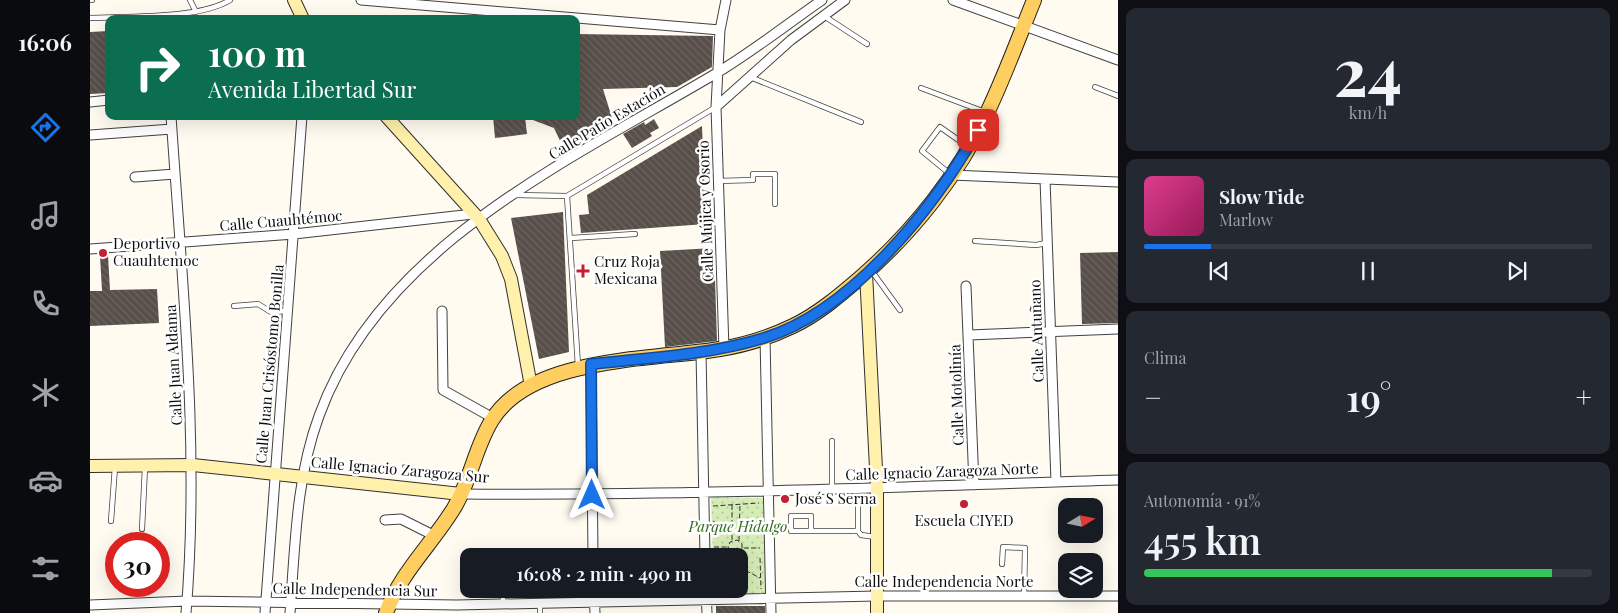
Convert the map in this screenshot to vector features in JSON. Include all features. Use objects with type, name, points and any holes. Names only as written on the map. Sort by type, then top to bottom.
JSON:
[{"type":"main road","points":[[388,608],[398,587],[461,494],[493,418],[510,400],[531,386],[585,366],[724,349],[765,338],[795,325],[828,305],[868,271],[915,224],[951,175],[987,113],[1034,0]]},
{"type":"main road","points":[[293,2],[301,15]]},
{"type":"main road","points":[[390,120],[476,217],[508,268],[531,386]]},
{"type":"main road","points":[[868,271],[877,488],[877,613]]},
{"type":"main road","name":"Calle Ignacio Zaragoza Sur","points":[[90,466],[193,466],[461,494]]},
{"type":"street","points":[[361,0],[458,4],[569,15]]},
{"type":"street","name":"Calle Mújica y Osorio","points":[[724,349],[716,108],[720,30],[726,0]]},
{"type":"street","name":"Calle Patio Estación","points":[[290,608],[302,477],[322,409],[339,373],[358,343],[411,276],[476,217],[509,195],[718,72],[822,0]]},
{"type":"street","points":[[716,108],[791,40],[845,0]]},
{"type":"street","points":[[953,0],[1118,60]]},
{"type":"street","points":[[580,16],[720,30]]},
{"type":"street","points":[[90,102],[105,100]]},
{"type":"street","name":"Calle Juan Aldama","points":[[171,120],[190,378],[193,466],[186,613]]},
{"type":"street","name":"Calle Juan Crisóstomo Bonilla","points":[[265,613],[302,120]]},
{"type":"street","points":[[90,135],[172,129]]},
{"type":"street","points":[[135,177],[175,174]]},
{"type":"street","points":[[951,175],[1118,182]]},
{"type":"street","name":"Calle Antuñano","points":[[1045,180],[1056,482]]},
{"type":"street","name":"Calle Cuauhtémoc","points":[[90,249],[294,234],[476,217]]},
{"type":"street","name":"Calle Motolinía","points":[[966,286],[974,485]]},
{"type":"street","points":[[442,311],[443,390],[493,418]]},
{"type":"street","points":[[969,334],[1118,329]]},
{"type":"street","points":[[765,338],[771,613]]},
{"type":"street","points":[[701,352],[702,493],[705,548]]},
{"type":"street","points":[[585,366],[593,548]]},
{"type":"street","name":"Calle Ignacio Zaragoza Norte","points":[[767,492],[1118,480]]},
{"type":"street","name":"Calle Ignacio Zaragoza Sur","points":[[461,494],[592,495],[767,492]]},
{"type":"street","points":[[385,520],[401,519],[434,536]]},
{"type":"street","name":"Calle Independencia Norte","points":[[770,598],[1118,596]]},
{"type":"street","name":"Calle Independencia Sur","points":[[90,605],[187,602],[266,603],[290,608],[457,609],[503,608],[540,602],[770,598]]},
{"type":"street","points":[[706,599],[707,613]]},
{"type":"street","points":[[594,601],[595,613]]},
{"type":"lane","points":[[190,0],[196,12]]},
{"type":"lane","points":[[143,15],[196,12],[222,5],[230,0]]},
{"type":"lane","points":[[824,16],[867,44]]},
{"type":"lane","points":[[90,18],[105,17]]},
{"type":"lane","points":[[750,77],[861,122]]},
{"type":"lane","points":[[1095,87],[1118,96]]},
{"type":"lane","points":[[921,88],[987,113]]},
{"type":"lane","points":[[509,195],[567,196],[716,108]]},
{"type":"lane","points":[[951,175],[922,150],[940,127],[968,147]]},
{"type":"lane","points":[[718,181],[753,180],[753,174],[775,174],[775,204]]},
{"type":"lane","points":[[567,196],[585,366]]},
{"type":"lane","points":[[571,238],[635,234]]},
{"type":"lane","points":[[975,241],[1036,245],[1047,243]]},
{"type":"lane","points":[[868,271],[900,310]]},
{"type":"lane","points":[[234,306],[258,304],[271,312],[288,311]]},
{"type":"lane","points":[[832,442],[832,490]]},
{"type":"lane","points":[[110,521],[115,466]]},
{"type":"lane","points":[[142,529],[145,466]]},
{"type":"lane","points":[[858,504],[858,530],[864,537],[877,537]]},
{"type":"lane","points":[[812,531],[811,516],[791,516],[791,531],[812,531],[858,530]]},
{"type":"lane","points":[[1002,564],[1003,547],[1025,548],[1024,596]]},
{"type":"lane","points":[[540,602],[540,613]]},
{"type":"path","points":[[713,512],[713,506],[760,503]]},
{"type":"path","points":[[740,504],[738,541],[742,548]]},
{"type":"path","points":[[712,547],[728,547],[732,541],[732,505]]},
{"type":"path","points":[[739,529],[760,521],[760,518]]},
{"type":"path","points":[[713,530],[713,520],[732,530]]},
{"type":"path","points":[[732,541],[738,541]]},
{"type":"path","points":[[748,548],[760,548]]},
{"type":"path","points":[[760,556],[761,592]]},
{"type":"path","points":[[748,572],[761,578]]},
{"type":"green space","name":"Parque Hidalgo","points":[[711,497],[763,498],[767,593],[748,594],[748,548],[713,548]]},
{"type":"building","points":[[105,31],[105,93],[90,94],[90,32]]},
{"type":"building","points":[[580,34],[713,36],[712,67],[677,87],[603,89],[613,121],[576,145],[564,149],[554,128],[533,120],[580,120]]},
{"type":"building","points":[[654,119],[659,128],[650,133],[652,136],[632,148],[623,134],[644,122],[645,125]]},
{"type":"building","points":[[493,120],[525,120],[527,134],[495,138]]},
{"type":"building","points":[[702,126],[706,224],[581,233],[579,215],[589,214],[587,195]]},
{"type":"building","points":[[563,212],[569,352],[539,359],[511,218]]},
{"type":"building","points":[[714,248],[717,341],[665,347],[660,251]]},
{"type":"building","points":[[1118,252],[1118,323],[1082,324],[1080,253]]},
{"type":"building","name":"Deportivo Cuauhtemoc","points":[[100,256],[108,256],[110,290],[157,289],[159,323],[90,326],[90,291],[102,291]]},
{"type":"building","points":[[716,606],[765,606],[765,613],[716,613]]},
{"type":"place","name":"Deportivo Cuauhtemoc","points":[[103,253]]},
{"type":"place","name":"Cruz Roja Mexicana","points":[[583,271]]},
{"type":"place","name":"José S Serna","points":[[785,499]]},
{"type":"place","name":"Escuela CIYED","points":[[964,504]]},
{"type":"route","points":[[592,495],[591,364],[724,349],[765,338],[795,325],[828,305],[887,254],[915,224],[951,175],[978,130]]}]
